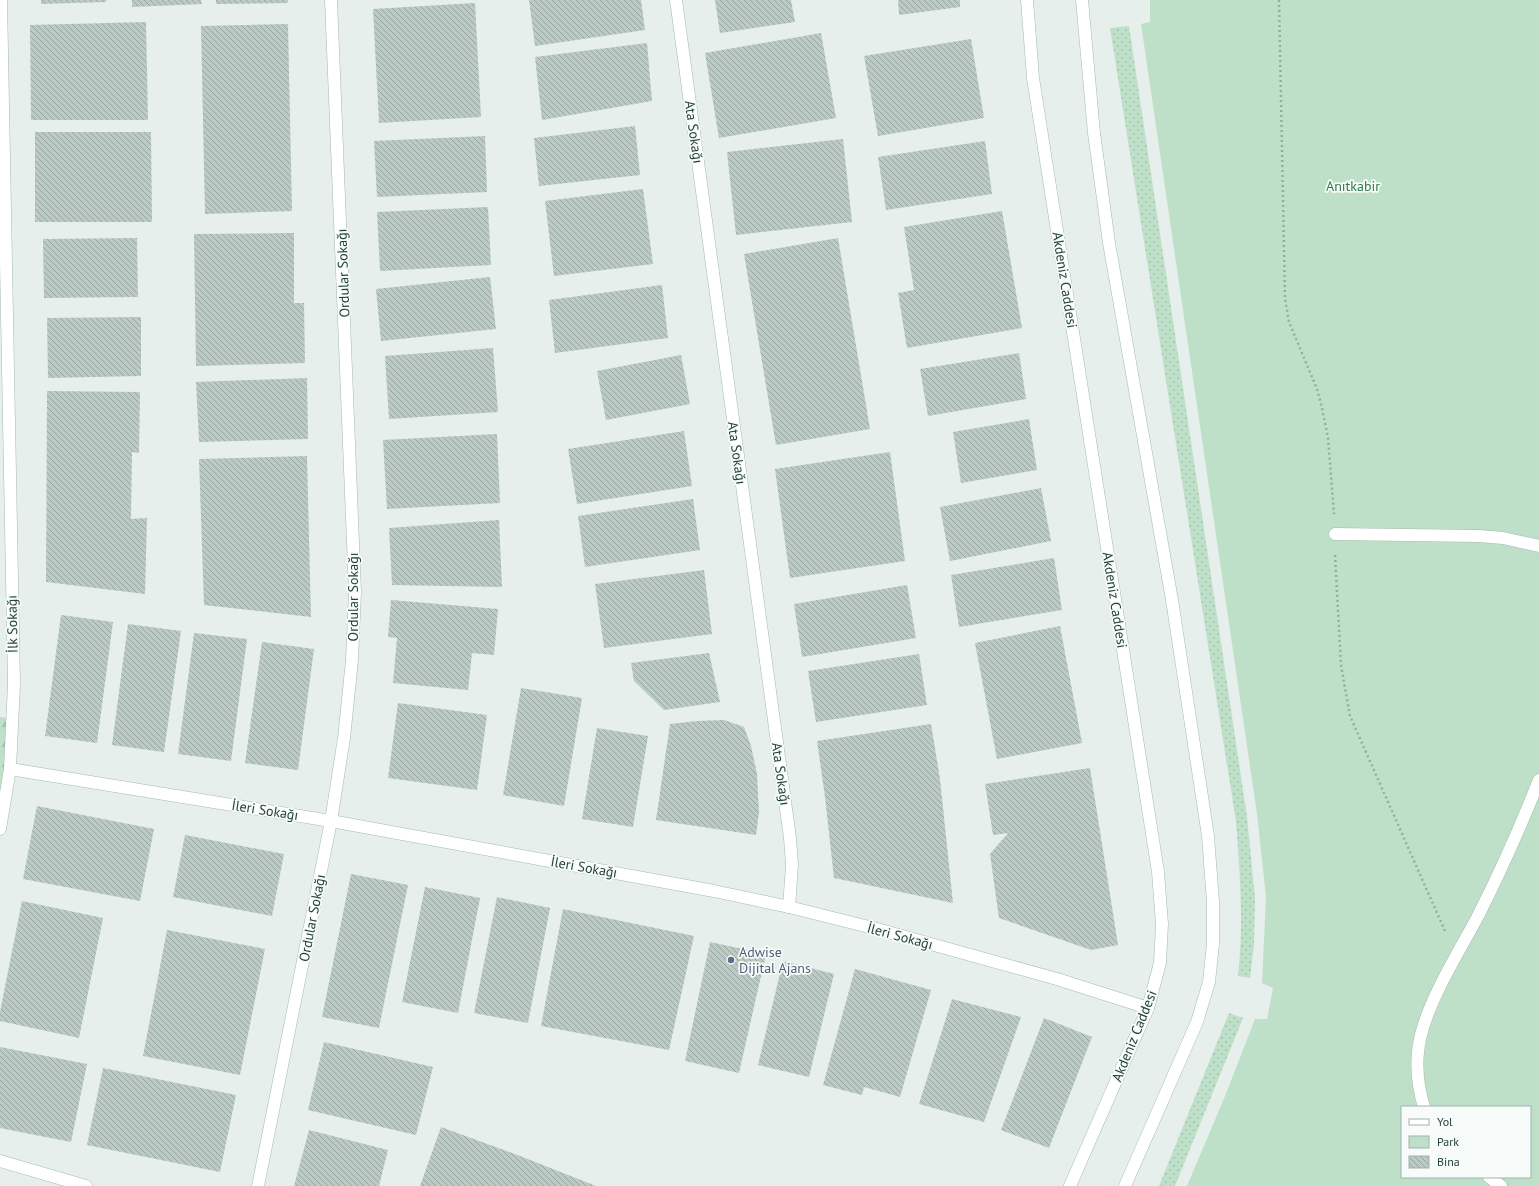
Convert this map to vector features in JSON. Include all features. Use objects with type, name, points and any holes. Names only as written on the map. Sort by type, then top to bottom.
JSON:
[{"type":"street","name":"İlk Sokağı","points":[[0,829],[10,769],[14,684],[1,0]]},
{"type":"street","name":"Ordular Sokağı","points":[[258,1186],[331,821],[344,738],[352,660],[355,592],[331,0]]},
{"type":"street","name":"Ata Sokağı","points":[[676,0],[790,838],[792,865],[790,907]]},
{"type":"street","name":"Akdeniz Caddesi","points":[[1027,0],[1033,78],[1158,872],[1162,924],[1160,963],[1148,1008],[1070,1186]]},
{"type":"street","points":[[1082,0],[1094,133],[1109,243],[1172,600],[1208,836],[1213,902],[1213,944],[1209,982],[1197,1022],[1125,1186]]},
{"type":"street","points":[[1335,534],[1479,536],[1503,538],[1539,546]]},
{"type":"street","name":"İleri Sokağı","points":[[10,769],[331,821],[706,889],[790,907],[1057,979],[1148,1008]]},
{"type":"street","points":[[1424,1106],[1418,1076],[1417,1060],[1421,1035],[1431,1008],[1511,849],[1539,780]]},
{"type":"street","points":[[0,1161],[86,1186]]},
{"type":"street","points":[[1490,1178],[1500,1186]]},
{"type":"path","points":[[1279,0],[1285,298],[1289,322],[1317,389],[1328,438],[1335,534],[1336,596],[1341,666],[1350,716],[1448,936],[1459,951]]},
{"type":"green space","name":"Anıtkabir","points":[[1150,0],[1539,0],[1539,1186],[1187,1186],[1225,1096],[1255,1019],[1267,1019],[1273,988],[1262,983],[1266,897],[1257,814],[1141,24],[1150,22]]},
{"type":"green space","points":[[1129,26],[1247,817],[1255,898],[1254,944],[1250,978],[1238,976],[1241,917],[1236,821],[1110,28]]},
{"type":"green space","points":[[0,717],[13,718],[0,829]]},
{"type":"green space","points":[[1229,1013],[1243,1018],[1175,1186],[1159,1186]]},
{"type":"building","points":[[41,0],[106,0],[106,2],[41,4]]},
{"type":"building","points":[[132,0],[201,0],[202,4],[132,7]]},
{"type":"building","points":[[216,0],[288,0],[288,3],[216,4]]},
{"type":"building","points":[[529,0],[641,0],[645,30],[535,46]]},
{"type":"building","points":[[715,0],[791,0],[795,22],[720,33]]},
{"type":"building","points":[[898,0],[960,0],[960,7],[899,15]]},
{"type":"building","points":[[475,3],[481,117],[379,123],[373,9]]},
{"type":"building","points":[[146,22],[148,120],[31,120],[30,25]]},
{"type":"building","points":[[288,24],[292,211],[205,214],[201,26]]},
{"type":"building","points":[[821,33],[836,118],[719,138],[705,53]]},
{"type":"building","points":[[971,39],[984,118],[878,136],[864,56]]},
{"type":"building","points":[[647,43],[652,101],[542,120],[535,57]]},
{"type":"building","points":[[635,126],[640,175],[539,186],[534,138]]},
{"type":"building","points":[[35,132],[151,132],[152,222],[35,222]]},
{"type":"building","points":[[485,136],[487,192],[377,197],[374,141]]},
{"type":"building","points":[[843,139],[852,222],[736,235],[727,152]]},
{"type":"building","points":[[985,141],[992,194],[886,210],[878,157]]},
{"type":"building","points":[[643,189],[653,264],[554,276],[545,201]]},
{"type":"building","points":[[488,207],[491,265],[380,271],[377,212]]},
{"type":"building","points":[[1002,211],[1022,328],[907,348],[898,293],[914,290],[904,227]]},
{"type":"building","points":[[294,233],[294,303],[304,303],[305,363],[196,366],[194,234]]},
{"type":"building","points":[[137,238],[138,297],[44,298],[43,239]]},
{"type":"building","points":[[838,238],[870,429],[776,445],[744,254]]},
{"type":"building","points":[[490,277],[496,329],[381,341],[376,289]]},
{"type":"building","points":[[662,285],[668,338],[555,353],[549,300]]},
{"type":"building","points":[[141,317],[141,376],[48,378],[47,318]]},
{"type":"building","points":[[493,348],[498,412],[389,419],[385,356]]},
{"type":"building","points":[[1019,353],[1026,399],[928,416],[920,369]]},
{"type":"building","points":[[681,355],[690,404],[606,420],[597,371]]},
{"type":"building","points":[[307,378],[308,439],[199,442],[196,382]]},
{"type":"building","points":[[47,391],[140,392],[139,453],[132,452],[131,519],[147,518],[145,594],[46,582]]},
{"type":"building","points":[[1029,419],[1037,470],[961,483],[953,432]]},
{"type":"building","points":[[684,431],[692,486],[577,504],[568,449]]},
{"type":"building","points":[[497,434],[500,503],[387,509],[383,440]]},
{"type":"building","points":[[890,452],[905,561],[790,578],[775,469]]},
{"type":"building","points":[[307,456],[311,617],[204,605],[199,459]]},
{"type":"building","points":[[1041,488],[1051,541],[950,561],[940,507]]},
{"type":"building","points":[[693,499],[700,550],[585,567],[578,516]]},
{"type":"building","points":[[499,520],[502,587],[392,585],[389,528]]},
{"type":"building","points":[[1054,558],[1062,610],[959,627],[951,575]]},
{"type":"building","points":[[704,570],[712,634],[604,648],[595,584]]},
{"type":"building","points":[[907,585],[916,638],[802,657],[794,604]]},
{"type":"building","points":[[391,600],[498,609],[494,655],[472,653],[468,690],[393,683],[397,638],[388,637]]},
{"type":"building","points":[[61,615],[113,622],[97,743],[45,736]]},
{"type":"building","points":[[128,624],[181,631],[164,752],[112,745]]},
{"type":"building","points":[[1060,626],[1082,743],[997,759],[975,643]]},
{"type":"building","points":[[194,633],[247,639],[231,761],[178,754]]},
{"type":"building","points":[[262,642],[314,649],[298,770],[245,763]]},
{"type":"building","points":[[709,653],[720,702],[664,710],[634,681],[631,663]]},
{"type":"building","points":[[919,654],[927,705],[816,722],[808,671]]},
{"type":"building","points":[[521,688],[582,698],[564,806],[503,795]]},
{"type":"building","points":[[398,703],[487,715],[477,790],[388,778]]},
{"type":"building","points":[[724,720],[744,727],[751,746],[757,774],[759,812],[756,835],[656,820],[670,724]]},
{"type":"building","points":[[931,724],[940,779],[953,903],[834,878],[817,741]]},
{"type":"building","points":[[597,728],[648,736],[633,827],[582,819]]},
{"type":"building","points":[[1090,768],[1118,945],[1091,950],[999,918],[990,854],[1008,833],[993,835],[985,784]]},
{"type":"building","points":[[37,806],[154,829],[140,901],[23,879]]},
{"type":"building","points":[[185,835],[284,854],[272,916],[173,897]]},
{"type":"building","points":[[351,874],[408,885],[379,1028],[322,1017]]},
{"type":"building","points":[[425,887],[480,898],[458,1013],[402,1002]]},
{"type":"building","points":[[497,897],[550,908],[528,1023],[474,1013]]},
{"type":"building","points":[[22,901],[103,918],[79,1038],[0,1021],[0,1012]]},
{"type":"building","points":[[563,909],[694,936],[669,1050],[541,1026]]},
{"type":"building","points":[[167,930],[265,949],[240,1075],[143,1056]]},
{"type":"building","points":[[710,942],[766,954],[739,1073],[685,1061]]},
{"type":"building","points":[[783,961],[834,974],[809,1077],[758,1065]]},
{"type":"building","points":[[855,969],[931,990],[900,1097],[864,1087],[862,1095],[823,1085]]},
{"type":"building","points":[[952,999],[1021,1017],[984,1122],[919,1104]]},
{"type":"building","points":[[1044,1018],[1092,1037],[1049,1148],[1001,1130]]},
{"type":"building","points":[[324,1042],[433,1067],[416,1135],[308,1110]]},
{"type":"building","points":[[0,1047],[87,1064],[71,1142],[0,1128]]},
{"type":"building","points":[[103,1068],[236,1095],[220,1172],[87,1145]]},
{"type":"building","points":[[441,1127],[520,1156],[596,1186],[420,1186]]},
{"type":"building","points":[[309,1130],[388,1150],[379,1186],[294,1186]]},
{"type":"place","name":"Adwise Dijital Ajans","points":[[731,960]]}]
